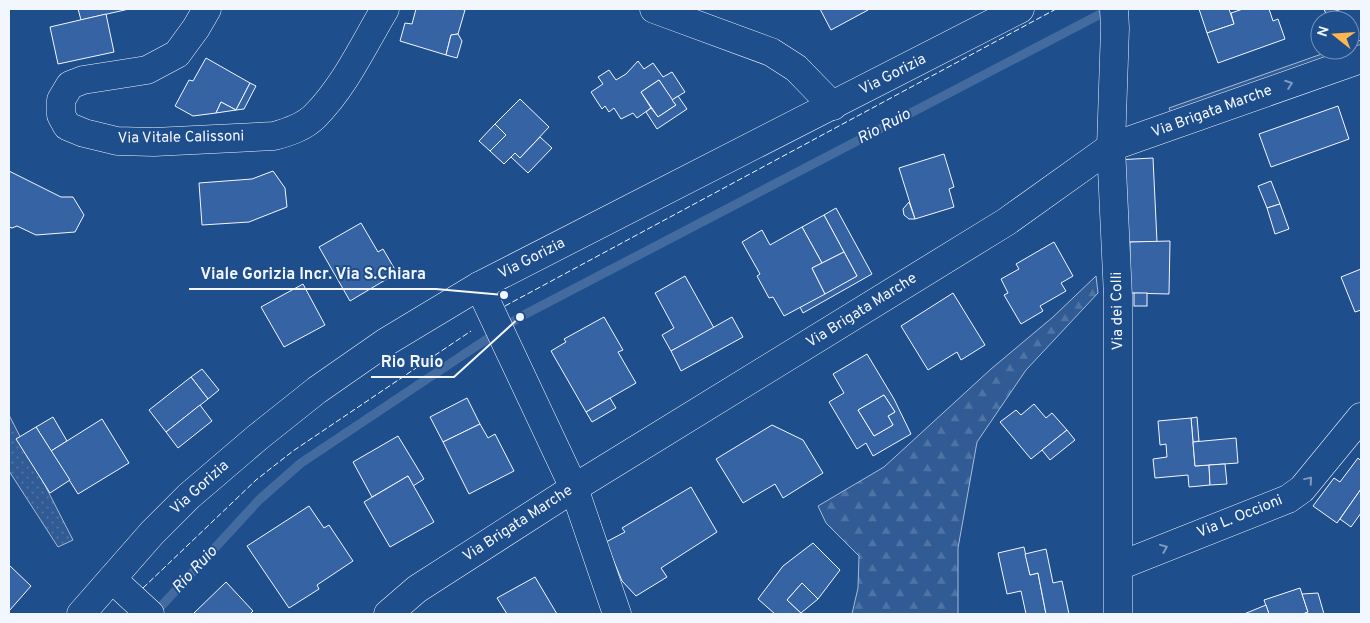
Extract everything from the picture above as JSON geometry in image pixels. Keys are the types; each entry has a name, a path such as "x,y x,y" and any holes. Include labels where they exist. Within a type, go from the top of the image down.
{"street":[{"name":"Via Vitale Calissoni","path":"207,9 196,28 176,54 148,70 83,80 70,85 61,100 61,115 67,126 84,134 117,141 154,142 274,136 291,132 314,117 338,88 386,9"},
{"path":"654,9 771,52 796,68 834,106"},
{"name":"Via Gorizia","path":"81,614 119,586 152,533 189,496 316,390 386,342 479,286 834,106 1020,9"},
{"name":"Via dei Colli","path":"1114,18 1111,147 1118,297 1118,614"},
{"name":"Via Brigata Marche","path":"388,614 417,589 574,488 1006,222 1111,147 1361,58"},
{"path":"479,286 574,488 616,614"},
{"name":"Via L. Occioni","path":"1119,566 1288,499 1302,489 1361,417"},
{"path":"119,586 150,614"}],"green space":[{"path":"1096,276 1098,293 1026,370 977,442 958,548 958,614 852,614 858,588 859,556 826,523 818,506 884,467 991,369 1053,317"},
{"path":"9,415 73,540 58,547 9,471"}],"shaded area":[{"path":"1310,58 1310,60 1330,60 1172,116 1169,108"}],"building":[{"path":"78,9 129,9 81,20"},
{"path":"416,9 465,10 458,34 451,35 446,55 400,41 405,23 412,24"},
{"path":"820,9 868,9 868,10 831,30"},
{"path":"1199,9 1229,9 1234,24 1207,33"},
{"path":"1243,9 1269,9 1273,21 1278,19 1285,39 1218,63 1207,33 1234,24 1231,13"},
{"path":"1324,9 1342,9 1339,10"},
{"path":"106,14 114,52 58,64 50,27"},
{"path":"458,34 462,41 457,58 446,55 451,35"},
{"path":"206,58 250,83 236,110 221,102 216,113 193,116 175,106 189,80 193,81"},
{"path":"638,61 644,69 653,63 663,77 672,72 685,92 672,100 659,80 641,92 651,108 637,118 633,113 621,119 614,108 609,112 605,106 602,109 591,92 603,84 598,77 609,70 616,80 626,74"},
{"path":"659,80 676,105 658,117 641,92"},
{"path":"250,83 256,86 244,109 236,110"},
{"path":"678,96 687,109 657,129 646,112 651,108 658,117 676,105 672,100"},
{"path":"520,99 549,127 520,158 515,153 504,164 490,151 506,135 495,124"},
{"path":"221,102 236,110 216,113"},
{"path":"1338,106 1349,139 1271,167 1259,134"},
{"path":"495,124 506,135 490,151 479,141"},
{"path":"540,137 552,148 528,173 511,157 515,153 520,158"},
{"path":"944,154 954,187 949,189 954,207 915,219 899,168"},
{"path":"1153,158 1157,242 1119,242 1115,160"},
{"path":"9,171 61,197 73,197 84,215 75,232 36,235 17,226 9,227"},
{"path":"273,171 285,188 287,207 249,222 202,225 199,183 252,179"},
{"path":"1271,181 1280,204 1267,208 1258,186"},
{"path":"909,202 915,219 909,219 904,215 903,209"},
{"path":"1280,204 1289,229 1275,234 1267,208"},
{"path":"836,208 872,274 803,313 800,307 857,276 824,215"},
{"path":"824,215 844,252 822,263 802,227"},
{"path":"361,223 378,252 383,249 397,273 350,301 319,247"},
{"path":"802,227 822,263 812,268 825,294 784,316 773,297 769,298 757,276 760,274 742,242 762,230 770,245"},
{"path":"1170,241 1169,294 1129,293 1130,242"},
{"path":"1054,242 1073,276 1061,283 1066,291 1040,306 1043,311 1021,324 1004,295 1008,293 1001,279 1019,269 1016,264"},
{"path":"844,252 857,276 825,294 812,268"},
{"path":"1361,269 1361,310 1355,312 1341,277"},
{"path":"685,276 714,328 671,351 662,335 674,328 655,293"},
{"path":"303,284 325,325 284,347 261,307"},
{"path":"953,293 985,345 961,360 957,352 928,370 901,326"},
{"path":"1134,293 1147,293 1147,306 1134,306"},
{"path":"604,317 623,350 618,352 636,383 586,412 551,351 566,342 564,339"},
{"path":"732,317 743,337 681,371 671,351"},
{"path":"867,354 894,399 911,434 873,456 866,443 857,449 829,402 844,393 833,374","holes":["884,395 895,412 888,416 893,425 874,436 858,410"]},
{"path":"202,369 219,390 208,399 191,377"},
{"path":"191,377 208,399 166,432 149,410"},
{"path":"884,395 895,412 888,416 893,425 874,436 858,410"},
{"path":"467,398 480,424 443,442 430,417"},
{"path":"610,398 616,408 592,422 586,412"},
{"path":"1034,404 1046,418 1052,413 1067,430 1031,459 1000,422 1016,410 1021,415"},
{"path":"200,405 212,421 178,448 166,432"},
{"path":"53,417 67,441 51,451 36,427"},
{"path":"1197,417 1199,441 1193,442 1191,418"},
{"path":"1191,418 1195,466 1209,465 1210,485 1189,487 1188,475 1155,478 1153,459 1167,457 1166,444 1160,445 1158,421"},
{"path":"102,419 129,463 78,494 51,451"},
{"path":"480,424 488,438 495,434 514,471 469,494 443,442"},
{"path":"772,425 803,440 823,473 783,498 775,484 743,503 716,459"},
{"path":"36,427 70,480 50,493 16,439"},
{"path":"1067,430 1075,440 1050,460 1042,450"},
{"path":"398,436 424,479 413,486 408,476 372,497 353,462"},
{"path":"1236,438 1238,463 1195,466 1193,442"},
{"path":"1358,458 1361,461 1361,489 1337,523 1313,506 1334,478 1340,482"},
{"path":"1225,464 1227,484 1210,485 1209,465"},
{"path":"408,476 434,522 390,547 364,502"},
{"path":"691,487 717,532 661,568 667,577 636,596 622,581 606,542 625,532 622,528"},
{"path":"1361,489 1361,513 1351,527 1340,519"},
{"path":"309,506 324,528 329,525 353,561 317,585 319,589 289,608 247,546"},
{"path":"813,543 840,570 818,599 802,583 787,600 801,613 775,614 758,599 783,566"},
{"path":"1024,547 1030,575 1038,573 1046,614 1026,614 1021,591 1007,594 998,553"},
{"path":"1046,549 1053,583 1062,581 1069,614 1046,614 1038,573 1030,575 1025,554"},
{"path":"9,565 31,586 9,611"},
{"path":"535,577 557,614 507,614 497,598"},
{"path":"226,582 253,611 250,614 193,614"},
{"path":"802,583 818,599 801,613 787,600"},
{"path":"1300,588 1308,612 1303,614 1269,614 1264,600"},
{"path":"1318,593 1324,614 1303,614 1308,612 1302,594"},
{"path":"1266,605 1269,614 1244,614"}],"waterway":[{"name":"Rio Ruio","path":"154,614 259,500 301,463 520,317 1110,9"}],"fence":[{"path":"505,306 1056,9"},
{"path":"143,588 256,480 293,451 471,331"}],"place":[{"name":"Viale Gorizia Incr. Via S.Chiara","path":"504,295"},
{"name":"Rio Ruio","path":"520,317"}]}
